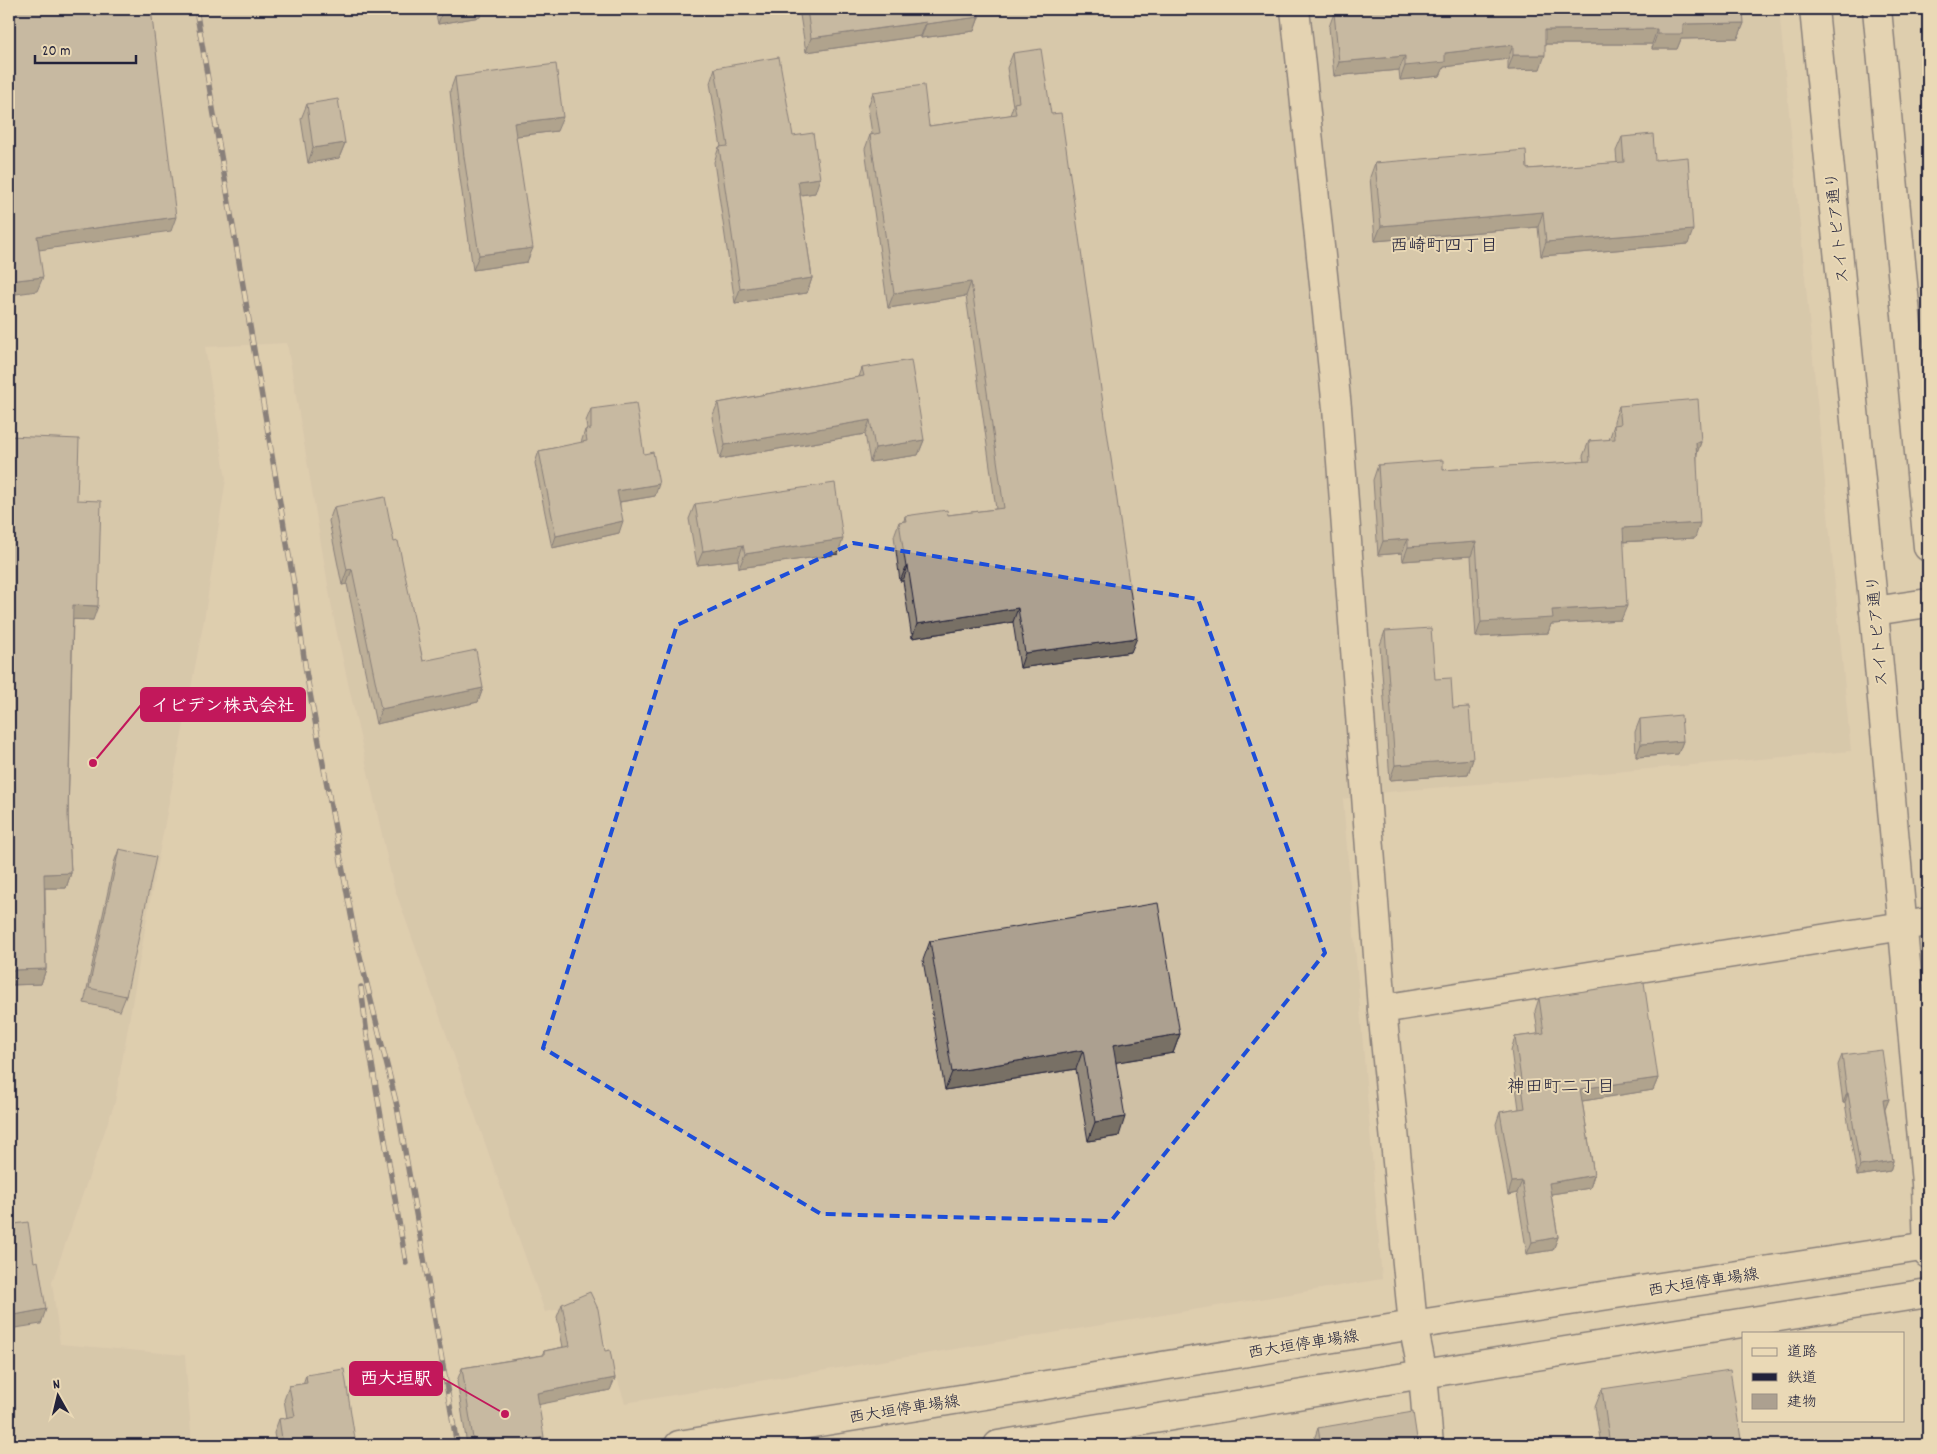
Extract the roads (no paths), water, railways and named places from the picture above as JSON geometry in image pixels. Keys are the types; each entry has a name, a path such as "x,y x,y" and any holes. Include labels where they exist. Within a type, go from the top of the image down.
{"street":[{"path":"1295,9 1337,408 1382,1008 1413,1325 1423,1374 1429,1445"},
{"name":"スイトピア通り","path":"1814,9 1874,611 1915,924 1928,1254"},
{"path":"1877,9 1928,547"},
{"path":"1874,611 1928,603"},
{"path":"1382,1008 1915,924"},
{"name":"西大垣停車場線","path":"679,1445 1413,1325 1928,1246"},
{"path":"998,1445 1423,1374 1928,1293"}],"railway":[{"path":"196,9 295,591 306,672 355,936 397,1106 457,1445"},
{"path":"361,987 367,1035 406,1263"}],"place":[{"name":"イビデン株式会社","path":"93,763"},
{"name":"西大垣駅","path":"505,1414"}],"district":[{"name":"西崎町四丁目","path":"1444,245"},
{"name":"神田町二丁目","path":"1561,1086"}]}
